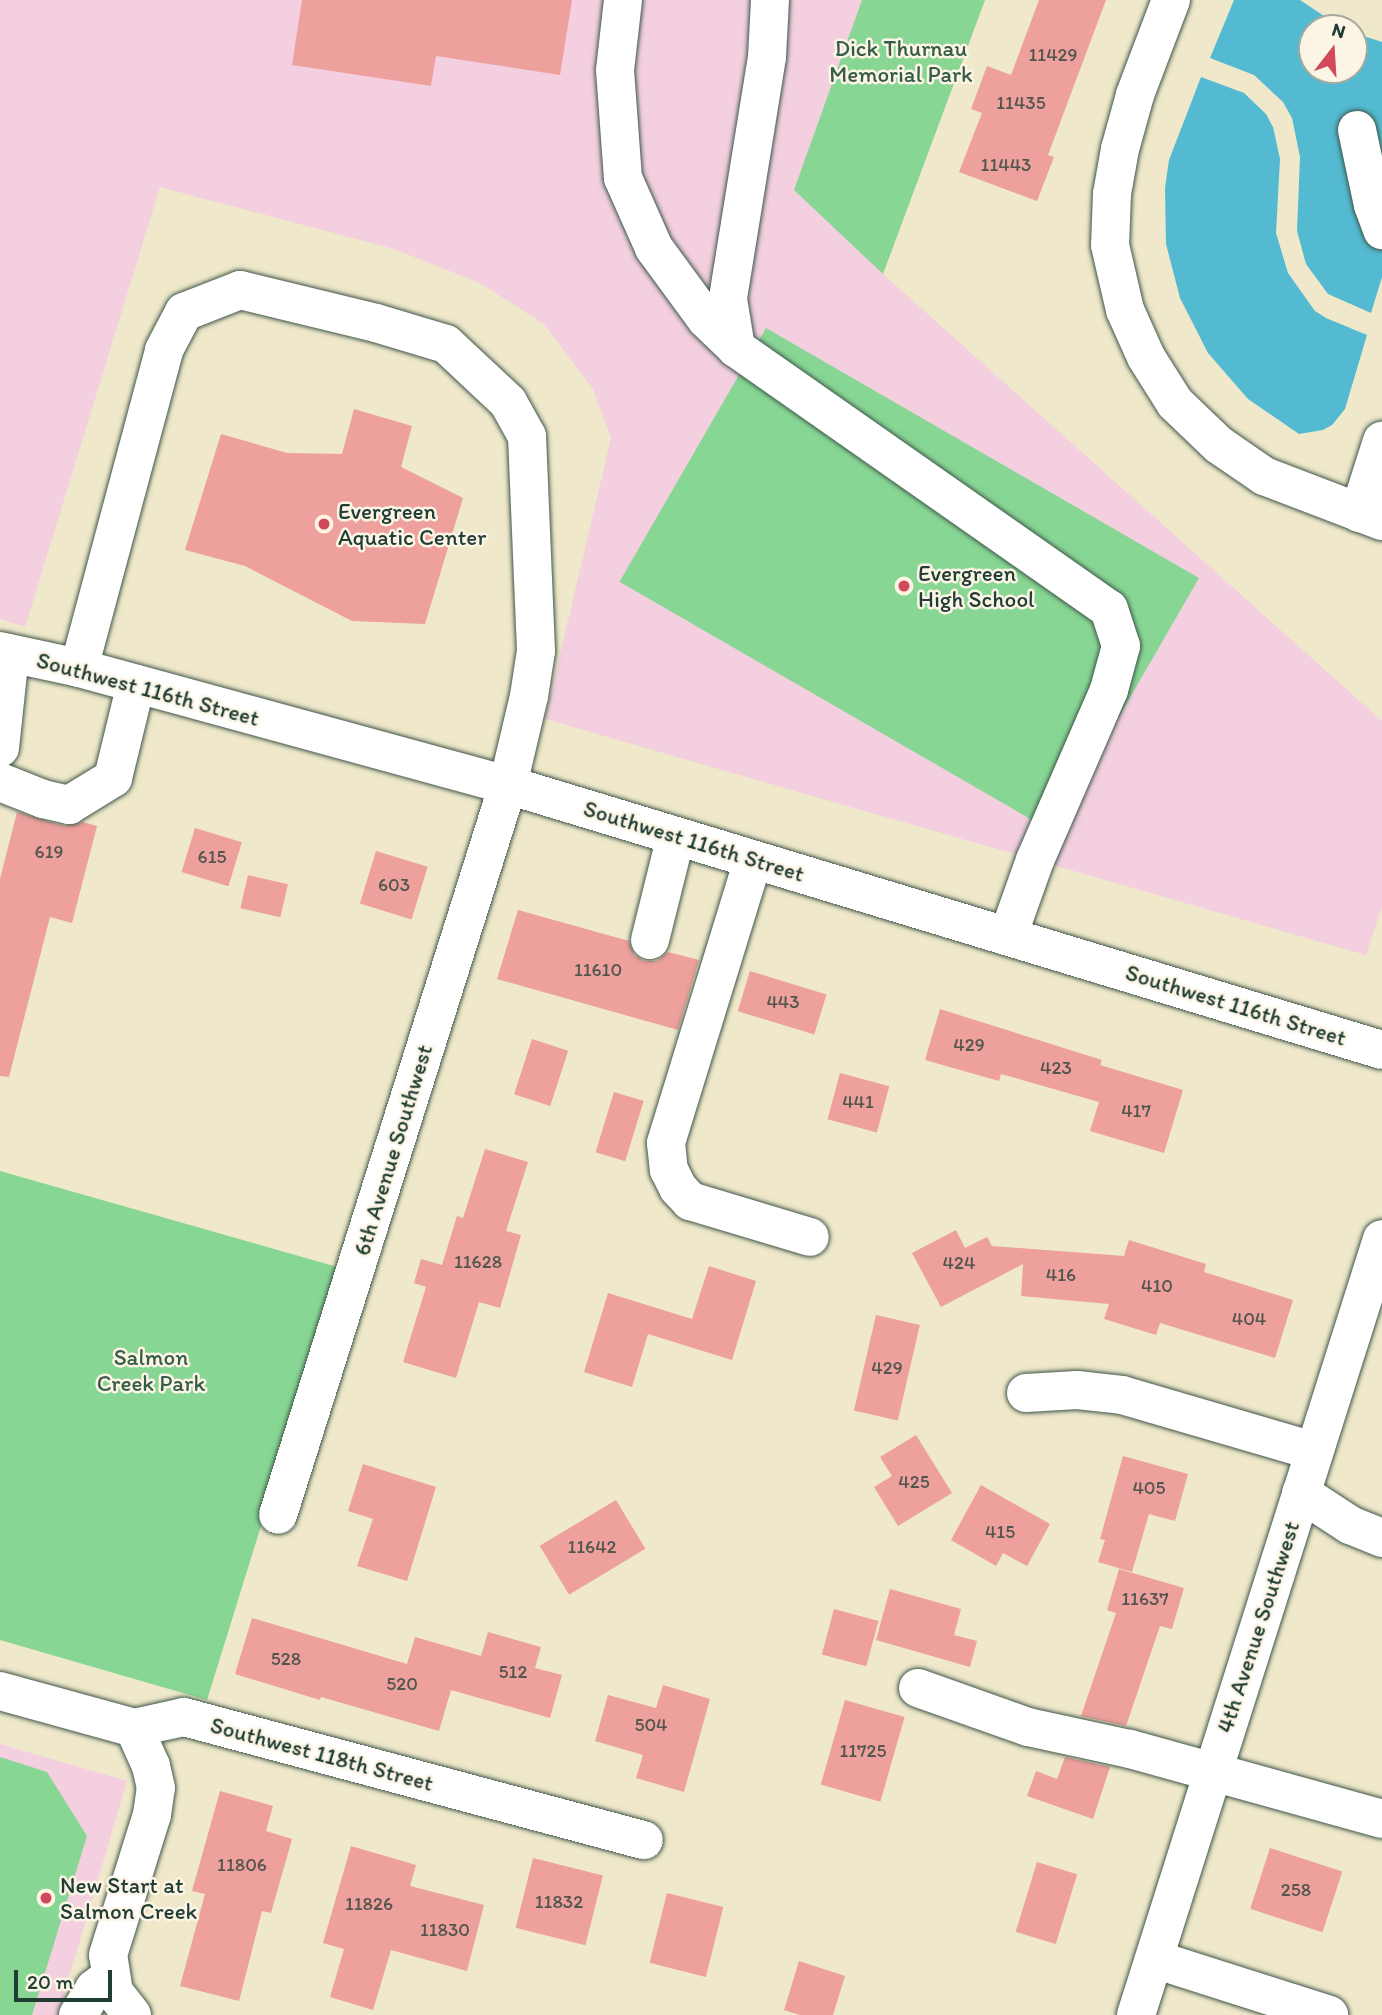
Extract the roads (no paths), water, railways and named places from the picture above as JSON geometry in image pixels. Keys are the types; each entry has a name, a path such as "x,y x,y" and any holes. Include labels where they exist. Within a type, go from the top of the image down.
{"street":[{"path":"623,0 615,70 624,178 654,248 706,319 736,348 1109,609 1121,646 1109,690 1035,860 1008,936"},
{"path":"736,348 728,299 767,57 771,0"},
{"path":"1171,0 1135,94 1120,149 1112,194 1110,245 1125,310 1146,357 1175,403 1219,445 1264,476 1371,517 1382,441"},
{"path":"1357,130 1373,205 1382,230"},
{"name":"6th Avenue Southwest","path":"79,668 164,350 184,312 240,290 376,323 446,344 508,402 527,436 536,651 529,696 508,785 278,1515"},
{"path":"0,748 5,653"},
{"name":"Southwest 116th Street","path":"5,653 79,668 508,785 1382,1049"},
{"path":"0,782 43,799 69,804 113,778 136,684"},
{"path":"650,940 676,836"},
{"path":"753,860 666,1143 669,1170 678,1188 690,1200 810,1237"},
{"name":"4th Avenue Southwest","path":"1136,2015 1382,1239"},
{"path":"1026,1393 1077,1390 1122,1395 1314,1451"},
{"path":"1301,1493 1350,1525 1382,1538"},
{"path":"918,1688 1028,1727 1212,1771 1382,1819"},
{"name":"Southwest 118th Street","path":"0,1692 135,1728 184,1717 644,1840"},
{"path":"132,2015 114,1992 108,1955 152,1815 156,1788 151,1766 135,1728"},
{"path":"1154,1959 1329,2015"},
{"path":"78,2015 94,1989 111,1976"}],"water":[{"path":"1234,0 1300,0 1321,14 1298,14 1298,84 1368,84 1368,38 1382,42 1382,277 1371,313 1328,294 1306,264 1297,231 1300,157 1292,118 1283,102 1254,75 1210,58"},
{"path":"1201,77 1244,93 1266,114 1273,127 1280,159 1276,233 1288,273 1315,311 1367,335 1345,409 1332,425 1323,430 1299,434 1248,399 1208,353 1180,298 1166,244 1165,188 1169,160"}],"place":[{"name":"Evergreen Aquatic Center","path":"324,524"},
{"name":"Evergreen High School","path":"904,586"},
{"name":"New Start at Salmon Creek","path":"46,1898"}],"park label":[{"name":"Dick Thurnau Memorial Park","path":"901,61"},
{"name":"Salmon Creek Park","path":"151,1370"}]}
